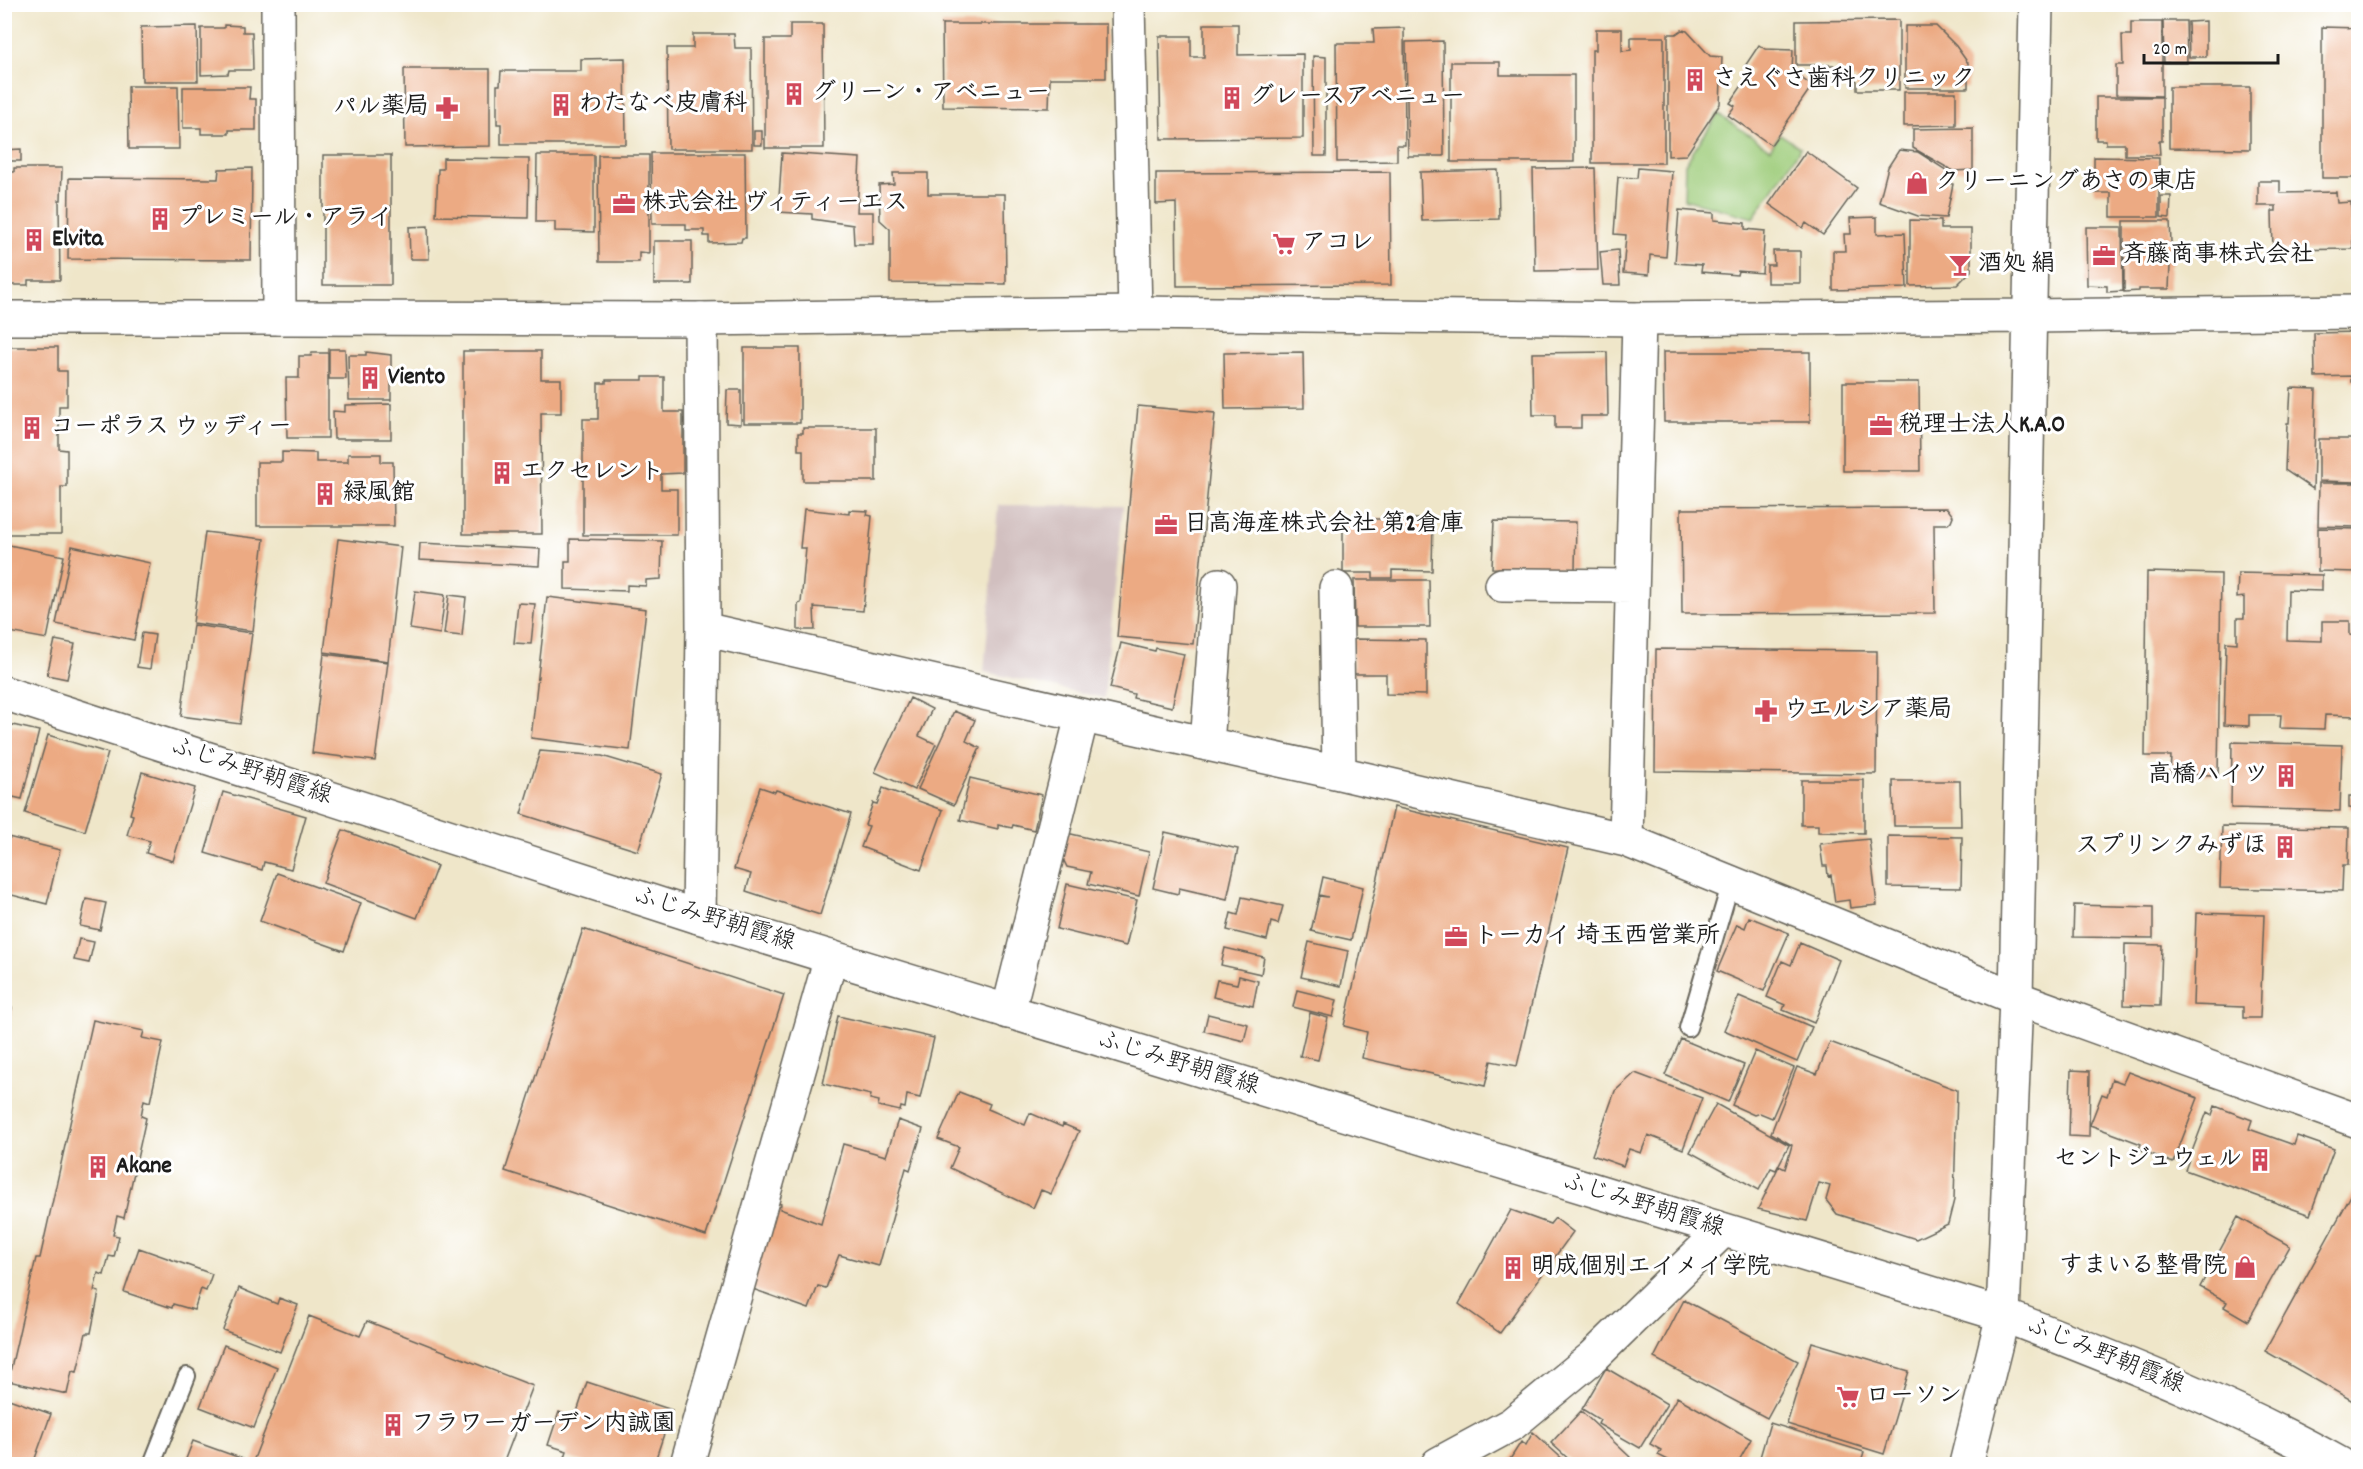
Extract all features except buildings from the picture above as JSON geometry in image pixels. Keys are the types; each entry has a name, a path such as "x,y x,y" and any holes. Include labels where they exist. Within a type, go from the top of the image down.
{"street":[{"path":"278,4 279,318"},
{"path":"1128,4 1135,313"},
{"path":"1966,1464 2003,1315 2016,998 2036,4"},
{"path":"4,318 701,319 1135,313 1639,319 2358,312"},
{"path":"699,917 703,629 701,319"},
{"path":"1626,840 1639,319"},
{"path":"1207,744 1219,585"},
{"path":"1502,585 1632,586"},
{"path":"1336,588 1340,773"},
{"path":"703,629 1626,840 2016,998 2358,1121"},
{"name":"ふじみ野朝霞線","path":"4,693 699,917 2003,1315 2159,1376 2295,1439 2340,1464"},
{"path":"1008,1012 1082,716"},
{"path":"687,1464 831,957"},
{"path":"1438,1464 1512,1424 1593,1358 1723,1230"}],"lane":[{"path":"1688,1028 1731,882"},
{"path":"152,1464 187,1376"}],"shaded area":[{"path":"998,505 1123,506 1104,698 984,672"}],"green space":[{"path":"1718,114 1770,149 1780,134 1801,148 1753,218 1684,199 1685,164"}],"place":[{"name":"さえぐさ歯科クリニック","path":"1695,80"},
{"name":"グリーン・アベニュー","path":"794,94"},
{"name":"グレースアベニュー","path":"1232,98"},
{"name":"わたなべ皮膚科","path":"561,105"},
{"name":"パル薬局","path":"447,108"},
{"name":"クリーニングあさの東店","path":"1917,183"},
{"name":"株式会社 ヴィティーエス","path":"624,204"},
{"name":"プレミール・アライ","path":"160,219"},
{"name":"Elvita","path":"34,240"},
{"name":"アコレ","path":"1284,244"},
{"name":"斉藤商事株式会社","path":"2104,256"},
{"name":"酒処 絹","path":"1960,265"},
{"name":"Viento","path":"370,378"},
{"name":"税理士法人K.A.O","path":"1881,426"},
{"name":"コーポラス ウッディー","path":"32,428"},
{"name":"エクセレント","path":"502,473"},
{"name":"緑風館","path":"325,494"},
{"name":"日高海産株式会社 第2倉庫","path":"1166,525"},
{"name":"ウエルシア薬局","path":"1766,711"},
{"name":"高橋ハイツ","path":"2286,776"},
{"name":"スプリンクみずほ","path":"2285,847"},
{"name":"トーカイ 埼玉西営業所","path":"1456,937"},
{"name":"セントジュウェル","path":"2260,1160"},
{"name":"Akane","path":"98,1167"},
{"name":"すまいる整骨院","path":"2245,1267"},
{"name":"明成個別エイメイ学院","path":"1513,1268"},
{"name":"ローソン","path":"1848,1397"},
{"name":"フラワーガーデン内誠園","path":"393,1425"}]}
